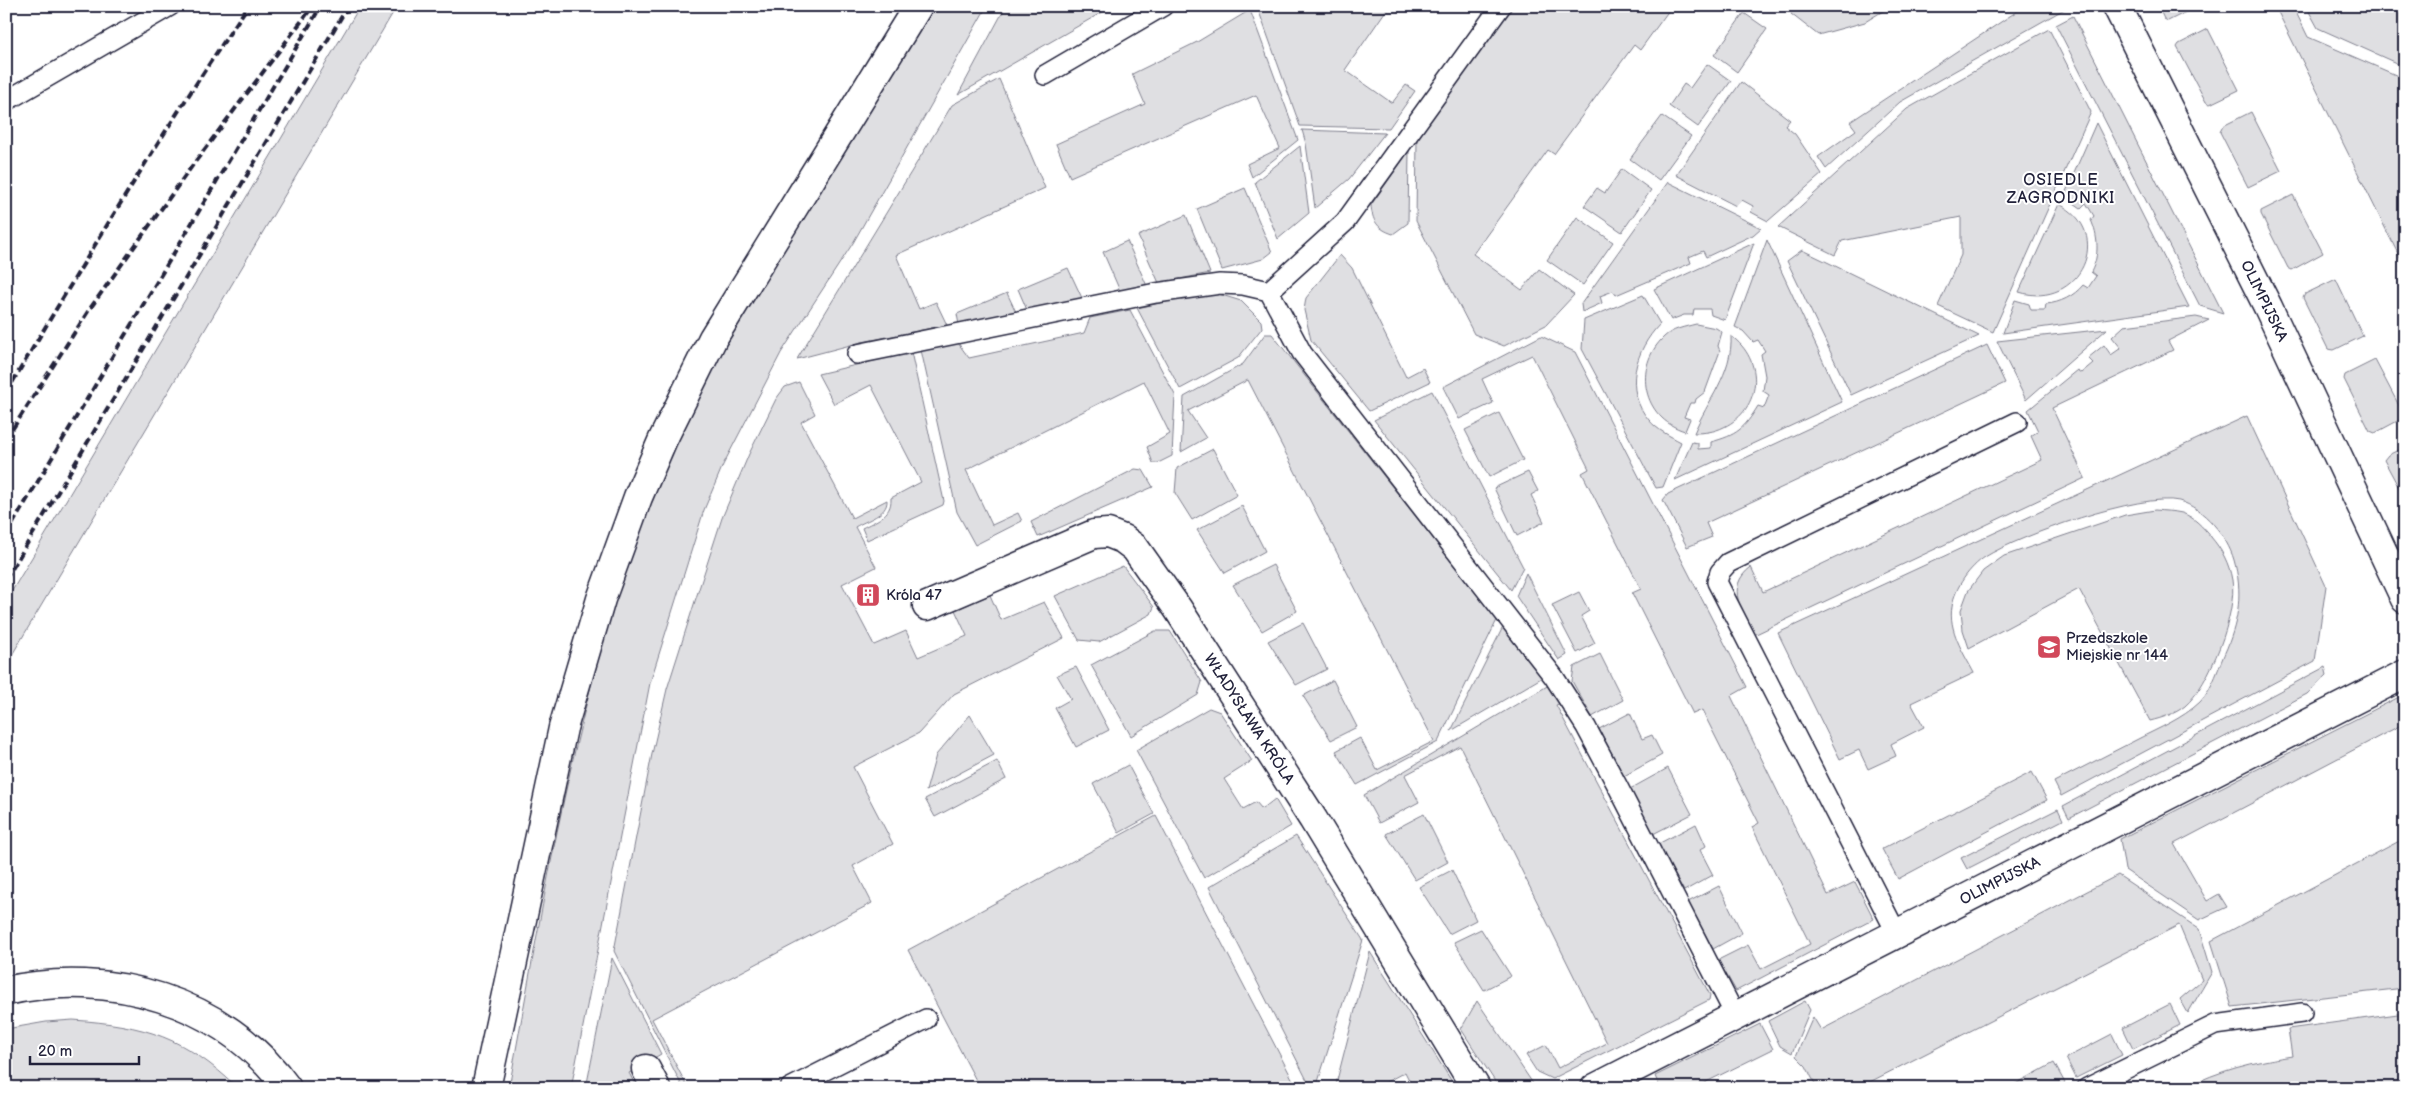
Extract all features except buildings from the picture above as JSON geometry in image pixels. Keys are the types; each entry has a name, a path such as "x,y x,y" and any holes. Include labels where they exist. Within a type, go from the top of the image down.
{"street":[{"path":"486,1088 563,728 601,599 638,497 663,439 713,338 918,6"},
{"name":"OLIMPIJSKA","path":"2117,6 2272,316 2405,599"},
{"name":"WŁADYSŁAWA KRÓLA","path":"927,606 1094,534 1108,533 1123,539 1135,548 1178,609 1313,819 1476,1088"},
{"name":"OLIMPIJSKA","path":"1595,1088 2405,674"},
{"path":"6,991 23,987 87,984 128,989 173,1001 198,1011 242,1040 262,1058 287,1088"}],"lane":[{"path":"6,101 170,6"},
{"path":"1045,75 1163,6"},
{"path":"1268,291 1345,222 1501,6"},
{"path":"858,354 1156,293 1220,284 1243,285 1268,291 1302,353 1554,677 1586,727 1736,1017"},
{"path":"1897,934 1717,582 1720,572 1728,563 2016,422"},
{"path":"2087,1088 2215,1025 2302,1013"},
{"path":"790,1088 926,1020"}],"shaded area":[{"path":"360,6 397,6 6,665 6,601"},
{"path":"932,6 987,6 853,243 781,353 723,465 704,510 650,683 571,1088 509,1088 550,868 582,723 622,579 647,509 680,432 718,357 782,248"},
{"path":"1006,6 1113,6 958,95"},
{"path":"1257,6 1389,6 1345,70 1392,103 1406,85 1415,91 1389,128 1300,126"},
{"path":"1511,6 1672,6 1640,50 1634,45 1554,154 1548,150 1473,254 1522,290 1539,269 1574,295 1546,325 1504,346 1474,334 1416,221 1417,138"},
{"path":"1797,6 1891,6 1865,22 1818,35 1791,14"},
{"path":"2025,6 2068,7 1900,102 1826,169 1818,157 1856,130 1850,122"},
{"path":"2158,6 2198,6 2168,21 2164,19"},
{"path":"2275,6 2293,6 2308,37 2405,79 2405,268"},
{"path":"2306,6 2405,6 2405,67 2318,28"},
{"path":"1250,10 1298,140 1252,177 1247,164 1280,148 1256,95 1070,177 1056,144 1145,104 1132,74 1197,42"},
{"path":"1744,13 1767,29 1737,72 1714,55"},
{"path":"2073,16 2223,313 2200,306 2056,25"},
{"path":"2049,29 2091,112 1993,332 1938,306 1961,255 1961,217 1842,241 1835,255 1778,227 1907,109"},
{"path":"2208,29 2239,90 2210,104 2206,102 2177,47 2179,44"},
{"path":"1707,64 1731,81 1698,127 1669,106 1684,84 1690,88"},
{"path":"999,79 1045,188 896,255 919,309 936,302 947,325 862,342 797,359 952,105"},
{"path":"1741,82 1790,120 1785,126 1795,134 1822,174 1768,221 1751,212 1753,206 1742,200 1736,206 1676,175"},
{"path":"2251,112 2281,171 2248,187 2220,132 2223,126"},
{"path":"1662,116 1691,136 1659,180 1630,159"},
{"path":"2096,123 2189,307 2003,333 2015,300 2029,304 2031,310 2045,310 2046,304 2066,298 2083,285 2088,288 2096,276 2091,272 2097,252 2095,232 2091,220 2094,216 2086,203 2081,208 2064,196"},
{"path":"1302,130 1385,133 1349,179 1315,208 1306,144"},
{"path":"1300,146 1309,213 1278,239 1255,182"},
{"path":"1409,151 1408,223 1393,234 1379,227 1374,219 1371,205"},
{"path":"1622,169 1651,190 1622,232 1584,206 1597,188 1605,193"},
{"path":"1668,182 1761,228 1753,235 1706,257 1703,251 1689,257 1691,263 1616,295 1613,291 1600,296 1602,303 1582,312 1581,304"},
{"path":"1245,188 1272,252 1263,259 1222,270 1197,209"},
{"path":"2293,195 2323,253 2292,270 2288,268 2261,211"},
{"path":"2059,204 2076,217 2085,232 2087,249 2083,266 2073,280 2059,290 2041,295 2019,292"},
{"path":"1186,215 1210,273 1159,283 1138,236"},
{"path":"1577,217 1613,242 1583,285 1547,260"},
{"path":"1767,240 1842,402 1675,480 1692,442 1698,443 1698,449 1711,448 1711,442 1734,434 1744,426 1758,406 1764,408 1769,395 1763,391 1765,376 1761,354 1765,351 1758,340 1753,342 1743,331 1735,327"},
{"path":"1127,241 1147,286 1120,291 1103,252"},
{"path":"1754,243 1725,320 1711,315 1710,309 1694,309 1693,315 1684,315 1671,320 1654,289"},
{"path":"1802,250 1979,336 1851,395 1787,261"},
{"path":"1340,255 1352,268 1406,377 1423,368 1430,382 1369,411 1311,340 1304,310 1306,298"},
{"path":"1068,268 1082,298 1027,310 1018,289"},
{"path":"2336,279 2363,336 2334,350 2328,349 2303,298 2305,294"},
{"path":"1212,292 1241,301 1261,321 1262,328 1238,358 1180,389 1137,308"},
{"path":"1007,293 1016,312 959,325 957,314"},
{"path":"1643,295 1660,324 1644,346 1635,370 1636,396 1641,408 1652,424 1681,442 1663,487 1656,488 1582,349 1584,320"},
{"path":"1130,310 1175,395 1172,456 1158,463 1153,463 1147,447 1170,434 1144,381 966,470 992,525 1018,513 1022,521 975,545 957,512 921,350 958,343 969,358 1084,333 1090,318"},
{"path":"2196,317 2209,320 2168,341 2173,350 2052,408 2085,478 1754,635 1741,608 1737,591 1743,575 1751,567 1763,592 2042,460 2031,436 2038,431 2028,410 2077,370 2081,373 2093,363 2088,358 2104,345 2111,355 2121,348 2112,337 2124,326"},
{"path":"1696,324 1716,328 1722,332 1718,346 1720,351 1705,392 1696,399 1695,403 1690,403 1684,417 1690,419 1685,431 1671,425 1651,404 1647,391 1646,377 1648,363 1654,349 1664,337 1675,330"},
{"path":"2107,329 2026,400 1997,341"},
{"path":"1265,334 1272,334 1497,620 1438,742 1357,785 1336,751 1360,738 1377,770 1434,741 1248,380 1188,411 1206,438 1181,452 1184,397 1243,364"},
{"path":"1541,336 1575,352 1747,687 1731,696 1828,895 1855,882 1874,919 1736,991 1718,960 1748,945 1761,969 1810,944 1752,827 1759,823 1702,710 1693,714 1632,593 1641,589 1582,473 1589,469 1532,355 1482,379 1493,403 1459,419 1443,387"},
{"path":"1731,336 1742,346 1750,358 1754,371 1752,397 1746,409 1737,419 1716,430 1694,433 1724,375 1731,349"},
{"path":"1987,345 2005,383 1706,523 1712,537 1687,547 1663,500 1668,494"},
{"path":"911,352 944,501 943,505 867,540 862,528 886,514 891,504 891,498 921,482 871,385 834,404 818,374"},
{"path":"2375,360 2405,417 2375,433 2370,431 2344,379 2345,375"},
{"path":"799,382 815,414 801,422 852,518 887,500 884,510 855,527 876,567 842,584 874,645 906,631 918,657 967,636 955,610 990,595 1001,620 1044,602 1064,638 954,694 919,733 853,767 893,844 853,866 872,903 652,1019 688,1088 683,1088 614,951 652,754 667,689 722,518 749,454 776,399 785,387"},
{"path":"1432,391 1523,567 1511,590 1374,420"},
{"path":"1499,413 1523,460 1489,477 1465,430"},
{"path":"2247,416 2326,586 2315,661 2061,796 2054,782 2170,723 2186,713 2205,697 2227,648 2237,615 2239,594 2234,560 2226,542 2206,516 2179,501 2161,500 2138,503 2110,509 2051,528 2001,548 1979,561 1956,592 1951,615 1957,641 1974,673 1911,703 1924,727 1891,744 1896,756 1868,769 1859,750 1840,759 1778,633"},
{"path":"2405,447 2405,499 2384,460 2388,455"},
{"path":"1213,449 1237,495 1192,520 1175,493 1177,468"},
{"path":"1135,469 1143,470 1153,487 1038,537 1031,522"},
{"path":"1528,472 1538,491 1531,495 1544,522 1517,536 1494,488"},
{"path":"1242,506 1265,551 1225,573 1197,530"},
{"path":"2155,510 2182,513 2198,523 2222,552 2232,580 2231,610 2220,647 2203,682 2194,696 2181,709 2150,721 2079,589 1969,648 1963,630 1961,610 1968,591 1983,571 2004,556 2125,515"},
{"path":"1273,565 1297,611 1262,631 1233,585"},
{"path":"1123,566 1154,607 1151,614 1099,642 1079,640 1055,596"},
{"path":"1526,573 1567,655 1559,660 1516,596"},
{"path":"1579,592 1589,611 1581,616 1595,643 1577,653 1552,605"},
{"path":"1303,623 1327,669 1296,685 1268,641"},
{"path":"1503,627 1543,677 1451,731"},
{"path":"1155,631 1170,631 1202,682 1198,695 1131,736 1091,665"},
{"path":"1600,654 1623,700 1592,717 1572,681 1574,667"},
{"path":"1076,667 1109,730 1076,747 1055,708 1071,699 1057,675"},
{"path":"2325,667 2327,675 2307,694 2069,818 2063,806"},
{"path":"1333,680 1357,727 1331,740 1303,696"},
{"path":"1549,685 1561,703 1556,705 1710,995 1709,1000 1552,1079 1537,1072 1526,1055 1546,1045 1558,1068 1607,1043 1460,746 1405,775 1419,802 1379,823 1364,795"},
{"path":"2405,694 2405,723 2174,844 2207,901 2219,894 2227,907 2199,920 2125,870 2120,839"},
{"path":"1209,708 1220,712 1252,761 1224,779 1243,809 1256,802 1262,809 1275,799 1291,826 1204,878 1136,750"},
{"path":"1630,713 1642,739 1652,735 1662,755 1624,776 1599,729"},
{"path":"970,715 994,755 926,791 936,755"},
{"path":"997,761 1006,779 935,817 925,799"},
{"path":"1128,765 1154,814 1119,833 1093,784"},
{"path":"1668,768 1692,814 1653,834 1630,789"},
{"path":"2032,772 2047,800 1898,879 1882,849"},
{"path":"2058,809 2063,820 1967,869 1961,858"},
{"path":"1424,814 1448,862 1415,880 1386,834"},
{"path":"1156,816 1297,1088 980,1088 908,950"},
{"path":"1696,824 1706,846 1700,850 1713,875 1684,891 1658,844"},
{"path":"1296,836 1363,940 1316,1088 1311,1088 1209,887"},
{"path":"2405,838 2405,988 2232,1007 2211,941"},
{"path":"1452,870 1476,920 1449,934 1419,887"},
{"path":"2118,875 2199,929 2212,972 2188,1013 2180,999 2202,980 2179,925 1858,1088 1817,1088 1806,1066 1796,1056 1813,1017 1821,1030"},
{"path":"1719,886 1742,933 1713,949 1688,902"},
{"path":"1481,929 1511,976 1484,990 1454,942"},
{"path":"1370,952 1456,1088 1413,1088 1405,1072 1375,1088 1335,1088"},
{"path":"612,958 661,1054 629,1073 637,1088 586,1088"},
{"path":"1477,1001 1536,1088 1501,1088 1496,1083 1461,1029"},
{"path":"1805,1001 1810,1010 1792,1053 1780,1046 1768,1021"},
{"path":"2170,1004 2180,1025 2133,1049 2123,1028"},
{"path":"2405,1013 2405,1088 2185,1088 2211,1076 2237,1068 2292,1056 2288,1029"},
{"path":"73,1020 122,1026 143,1030 163,1037 181,1045 200,1057 238,1088 6,1088 6,1029 46,1022"},
{"path":"1760,1024 1773,1049 1694,1088 1660,1088 1655,1076"},
{"path":"2112,1034 2122,1055 2076,1078 2066,1058"},
{"path":"2054,1063 2065,1083 2056,1088 2008,1088"}],"railway":[{"path":"6,393 154,149 248,6"},
{"path":"6,439 89,310 192,166 313,6"},
{"path":"6,535 321,6"},
{"path":"6,579 348,6"}],"place":[{"name":"Króla 47","path":"868,595"},
{"name":"Przedszkole Miejskie nr 144","path":"2049,647"}],"district":[{"name":"OSIEDLE ZAGRODNIKI","path":"2061,189"}]}
